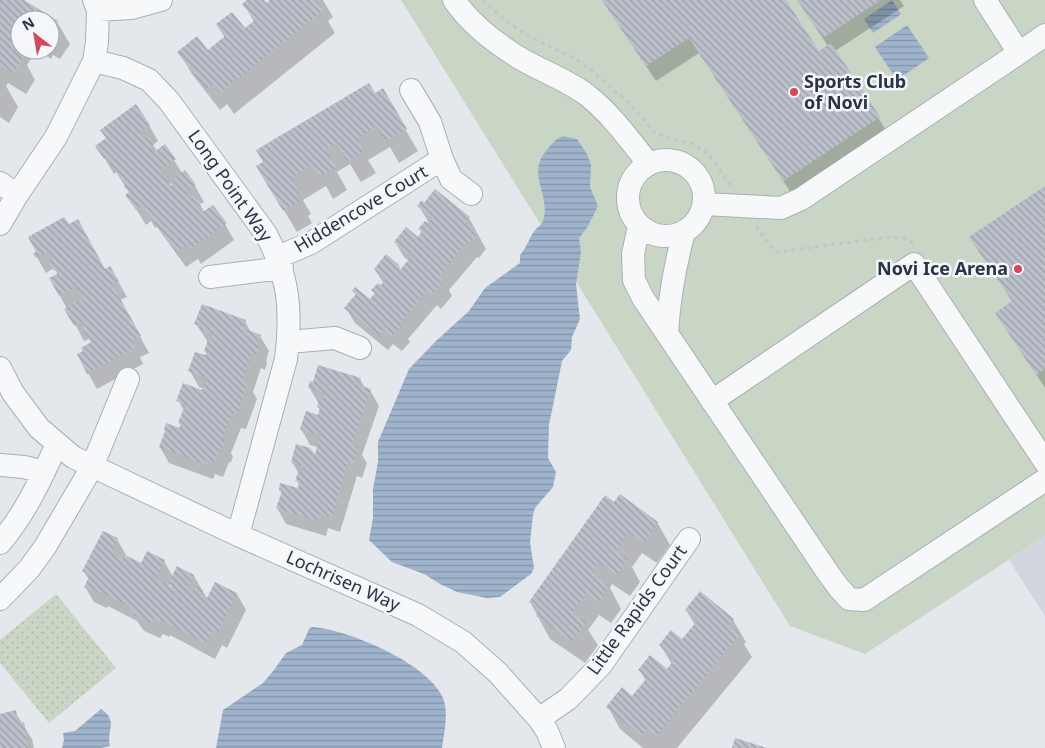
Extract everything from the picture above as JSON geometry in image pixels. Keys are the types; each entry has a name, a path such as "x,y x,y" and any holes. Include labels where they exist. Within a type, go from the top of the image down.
{"street":[{"path":"0,224 8,189 56,137 94,61 97,42 96,5 132,8 161,0"},
{"path":"454,0 490,38 524,60 558,77 587,95 613,119 648,163"},
{"path":"984,0 1020,52"},
{"path":"704,204 781,208 801,199 1045,36"},
{"name":"Long Point Way","path":"94,61 124,68 150,80 169,101 266,234 280,263 285,280 288,304 286,359 238,535"},
{"path":"410,90 430,122 442,159 451,178 471,194"},
{"name":"Hiddencove Court","path":"210,277 280,263 442,159"},
{"path":"669,159 688,166 702,183 704,204 698,220 684,232 669,237 653,235 639,226 630,214 627,200 629,185 636,173 648,163 669,159"},
{"path":"639,226 633,254 634,280 643,298 834,580 850,598 864,600 1045,480"},
{"path":"667,334 668,314 679,248 684,232"},
{"path":"712,401 914,264 1045,462"},
{"path":"288,342 335,338 360,348"},
{"path":"0,599 29,569 45,547 92,467 128,379"},
{"name":"Lochrisen Way","path":"3,382 39,428 73,457 238,535 418,614 463,642 498,673 539,719 548,731 554,748"},
{"path":"0,543 10,532 22,513 57,444"},
{"path":"0,465 24,467 44,472"},
{"path":"22,513 55,530"},
{"name":"Little Rapids Court","path":"539,719 568,699 601,664 689,539"}],"shaded area":[{"path":"1045,536 1045,616 1009,560"}],"green space":[{"path":"401,0 1045,0 1045,536 865,654 790,626"},
{"path":"56,594 116,668 49,723 0,663 0,640"}],"water":[{"path":"892,0 901,14 873,33 864,19"},
{"path":"907,25 929,58 897,80 875,47"},
{"path":"563,136 577,139 587,154 591,165 590,187 598,206 587,228 579,238 581,252 576,284 580,319 572,337 571,350 562,361 549,425 548,458 556,472 553,487 535,508 533,515 530,542 534,568 531,574 500,597 487,598 457,592 424,574 392,562 369,540 373,518 373,489 378,462 378,442 409,369 469,311 485,288 520,263 520,255 544,219 544,199 538,175 541,159 553,142"},
{"path":"312,627 346,634 386,650 422,673 435,685 443,698 446,710 442,748 216,748 223,710 263,683 286,653 302,645 309,629"},
{"path":"101,709 106,713 111,722 110,746 101,748 62,748 63,733 75,731"}],"building":[{"path":"0,0 24,0 40,10 10,10 10,60 21,60 13,73 0,65"},
{"path":"247,0 264,0 266,3 270,0 315,0 324,10 221,92 213,83 206,89 177,52 197,36 208,50 225,36 216,24 232,12 245,28 255,20 242,4"},
{"name":"Sports Club of Novi","path":"602,0 786,0 819,51 831,43 880,117 783,181 689,38 646,66"},
{"name":"Sports Club of Novi","path":"797,0 881,0 823,38"},
{"path":"369,83 375,93 383,88 407,129 385,141 376,126 357,138 364,151 347,161 336,143 325,149 336,167 319,177 312,165 291,177 299,192 296,194 300,201 283,211 256,166 263,162 256,150"},
{"path":"136,104 150,125 140,132 144,139 148,136 154,144 150,147 154,152 165,144 176,159 163,168 158,168 171,186 173,179 185,170 196,185 186,192 190,198 195,195 201,203 196,206 201,213 213,205 227,223 191,249 188,244 176,252 147,212 145,213 141,206 136,210 125,195 129,192 125,185 106,157 104,159 95,146 106,138 100,130"},
{"name":"Novi Ice Arena","path":"1045,186 1045,369 1036,375 995,313 1012,301 969,237"},
{"path":"435,189 470,217 465,223 477,233 469,243 467,242 439,276 444,279 432,294 427,290 400,323 402,325 392,336 384,329 379,336 344,308 356,294 352,291 355,287 370,299 375,293 371,290 378,283 381,285 386,279 374,269 386,254 399,265 400,270 414,253 408,254 394,242 406,227 418,237 422,231 418,229 425,221 428,223 432,218 417,206 422,200 424,203"},
{"path":"64,217 69,224 78,219 105,269 110,266 119,281 112,284 141,336 132,341 135,347 87,374 77,354 83,351 81,348 93,341 90,337 88,339 82,328 85,326 82,322 74,326 64,309 78,301 84,301 75,284 72,289 59,296 49,278 59,273 56,269 54,271 48,261 52,259 48,251 36,258 33,254 36,252 28,237"},
{"path":"202,304 246,320 243,328 261,335 256,355 252,353 242,380 248,383 237,414 232,413 222,439 225,440 214,462 206,459 204,464 159,447 166,423 179,428 181,424 178,423 183,410 185,411 188,405 176,401 183,383 202,390 207,378 188,371 195,352 206,355 207,352 204,351 208,340 211,341 214,334 199,329 200,326 194,324"},
{"path":"318,365 361,378 358,385 371,389 352,444 358,446 353,463 348,461 332,517 320,513 317,521 276,508 282,491 279,490 280,483 298,488 299,482 295,481 298,472 302,473 304,467 291,462 296,444 310,448 315,454 321,432 314,434 300,429 306,411 318,415 320,408 317,407 320,398 323,399 325,393 308,388 310,381 313,382"},
{"path":"620,494 658,522 644,542 629,532 616,550 628,559 617,575 599,563 592,573 609,586 598,602 586,593 572,613 586,622 572,642 536,616 540,610 529,602 605,495 614,502"},
{"path":"103,531 118,538 111,553 123,559 125,555 141,563 147,551 165,560 157,577 151,577 172,587 169,582 177,566 194,575 187,589 193,592 196,586 203,590 201,594 207,598 215,582 237,593 218,633 213,630 206,644 161,620 160,622 154,619 151,623 134,615 135,612 129,609 130,607 99,591 98,593 84,587 90,575 82,571"},
{"path":"700,591 734,619 729,625 740,634 656,736 647,729 641,736 606,707 622,687 632,696 647,678 638,670 650,655 667,669 675,658 659,645 671,630 682,639 698,620 685,610"},
{"path":"16,710 18,723 24,722 29,748 0,748 0,714"},
{"path":"735,738 767,748 732,748"}],"place":[{"name":"Sports Club of Novi","path":"794,92"},
{"name":"Novi Ice Arena","path":"1018,269"}]}
